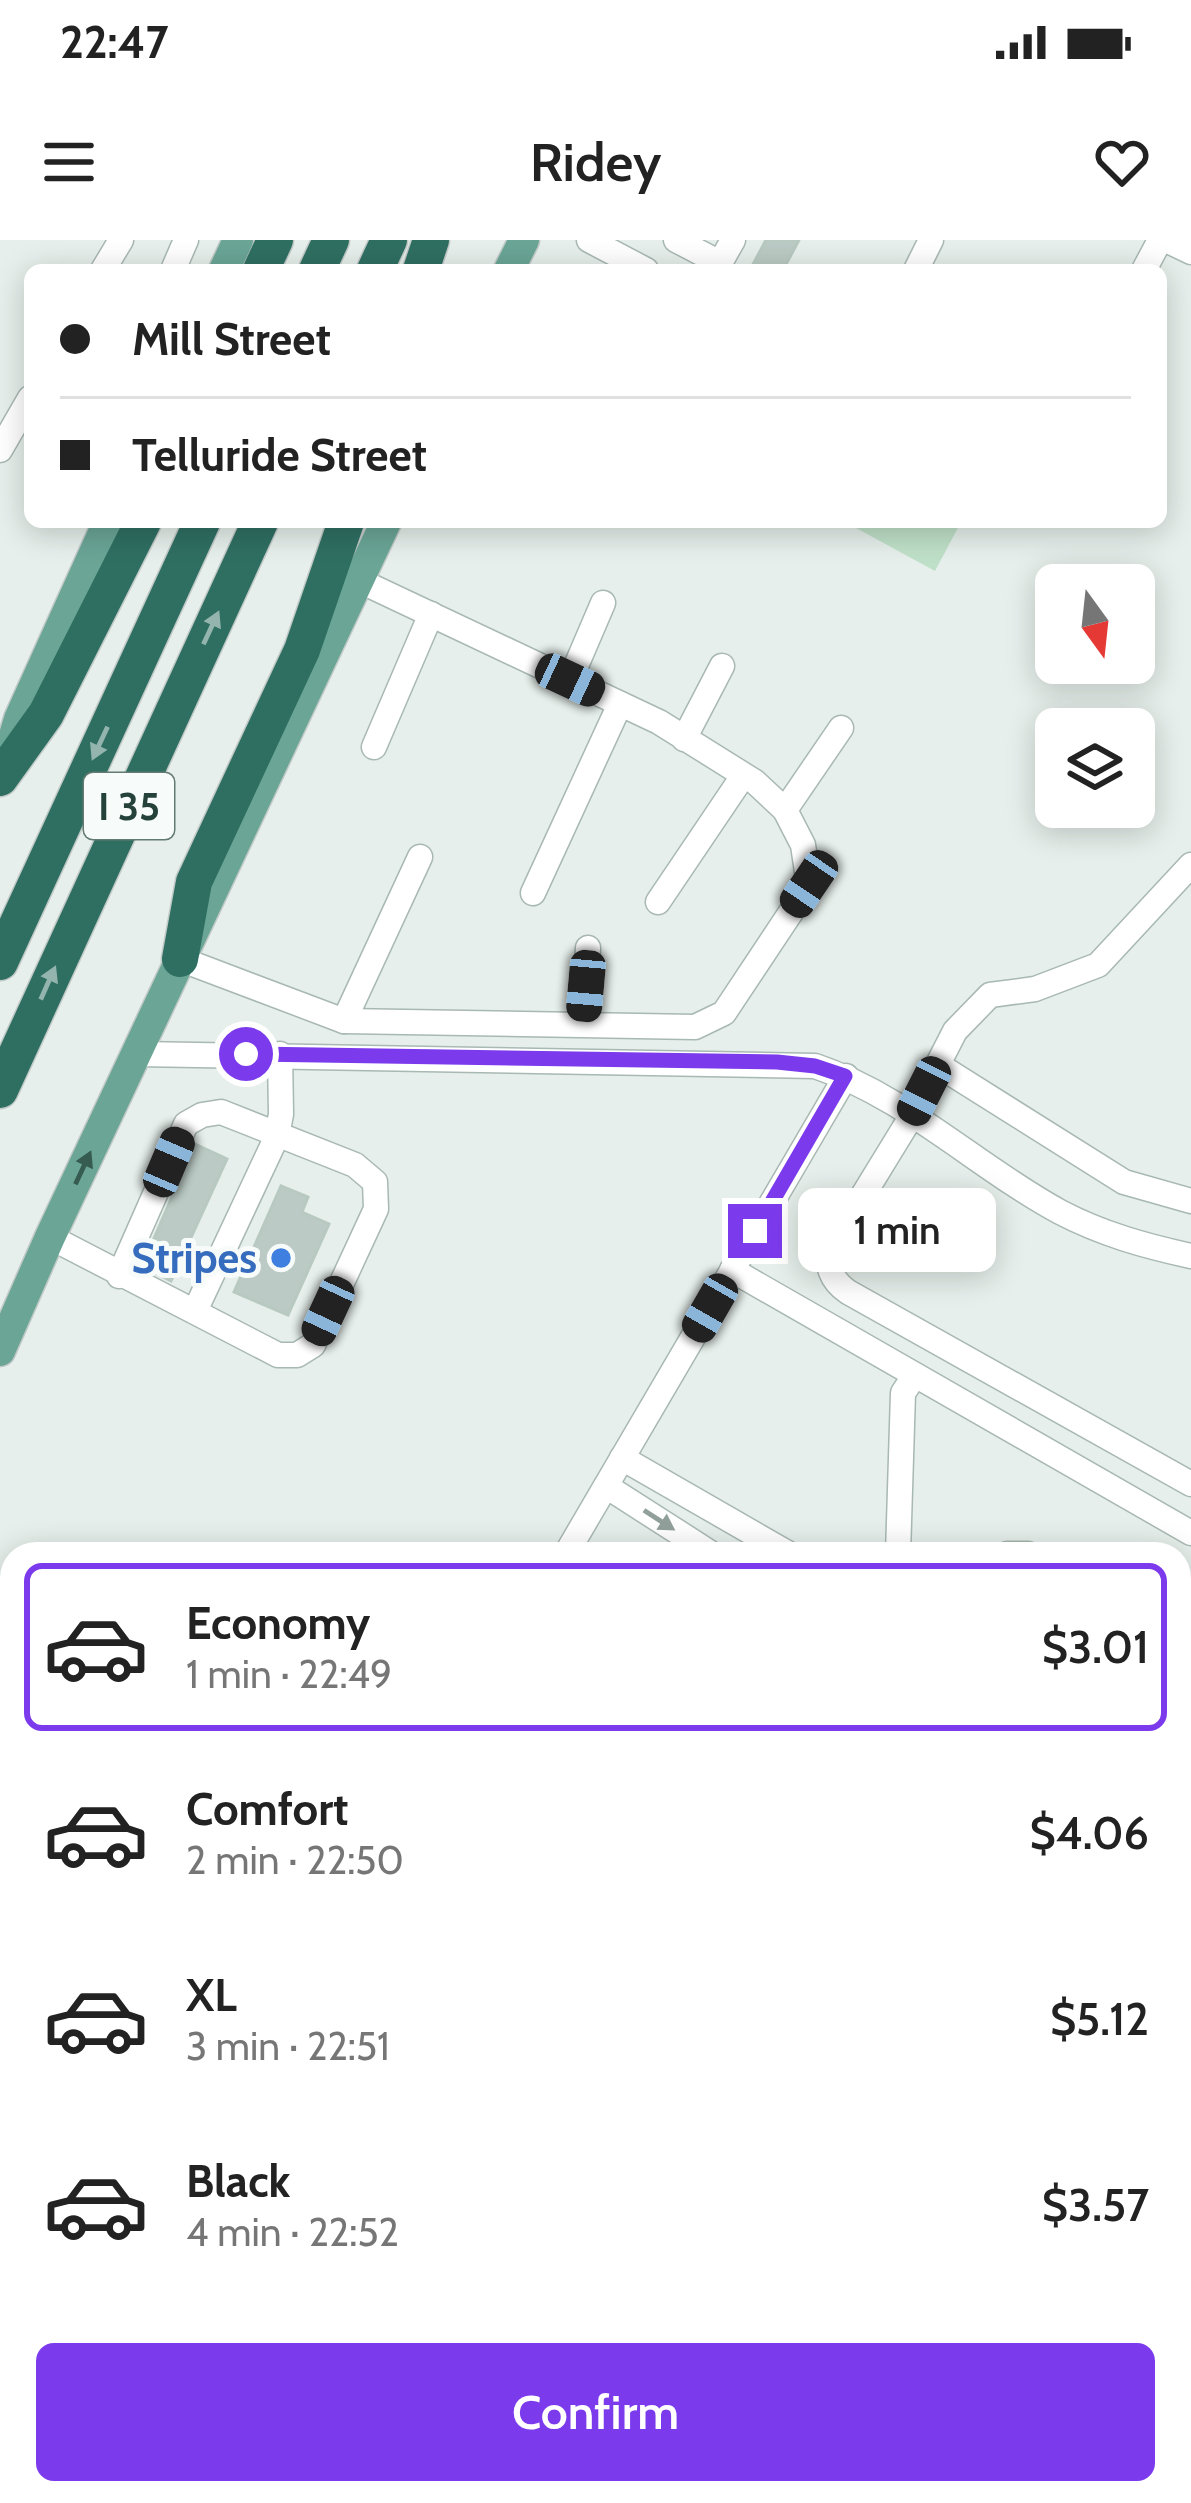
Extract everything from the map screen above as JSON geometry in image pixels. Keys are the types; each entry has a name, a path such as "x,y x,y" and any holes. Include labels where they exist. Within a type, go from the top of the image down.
{"highway":[{"path":"0,779 46,714 140,528"},
{"name":"I 35","path":"0,962 199,528"},
{"name":"I 35","path":"0,1090 257,528"},
{"path":"180,959 194,882 302,650 344,528"}],"main road":[{"path":"0,779 19,718 105,528"},
{"path":"0,1351 383,528"}],"street":[{"path":"589,240 635,264"},
{"path":"676,240 720,263 733,240"},
{"path":"1163,240 1191,253"},
{"path":"0,450 24,408"},
{"path":"180,959 344,1021 695,1027 724,1013 809,884 803,845 785,810 742,776 620,704 358,580"},
{"path":"570,680 603,603"},
{"path":"374,746 431,614"},
{"path":"684,739 722,666"},
{"path":"533,893 620,704"},
{"path":"785,810 841,728"},
{"path":"658,902 742,776"},
{"path":"344,1021 420,857"},
{"path":"1191,865 1098,965 1035,989 990,994 955,1031 911,1117 832,1246 828,1264 839,1286 1191,1484"},
{"path":"583,1024 588,948"},
{"path":"137,1054 815,1066 845,1076 1060,1211 1126,1241 1191,1256"},
{"path":"194,1311 277,1136 280,1054"},
{"path":"938,1065 1124,1182 1191,1201"},
{"path":"573,1542 845,1076"},
{"path":"50,1237 119,1276 278,1355 297,1354 313,1345 376,1209 375,1182 355,1165 221,1112 202,1114 186,1124 119,1276"},
{"path":"732,1270 1191,1532"},
{"path":"898,1542 903,1394 915,1375"},
{"path":"622,1458 768,1542"},
{"path":"606,1486 693,1542"},
{"path":"706,1542 714,1512"}],"green space":[{"path":"856,528 958,528 935,571"}],"building":[{"path":"766,240 799,240 786,264 753,264"},
{"path":"195,1144 227,1159 171,1281 142,1266"},
{"name":"Stripes","path":"281,1186 308,1197 302,1212 329,1224 288,1315 234,1292"}],"place":[{"name":"Stripes","path":"281,1258"}],"route":[{"path":"246,1054 777,1062 815,1066 845,1076 755,1231"}]}
